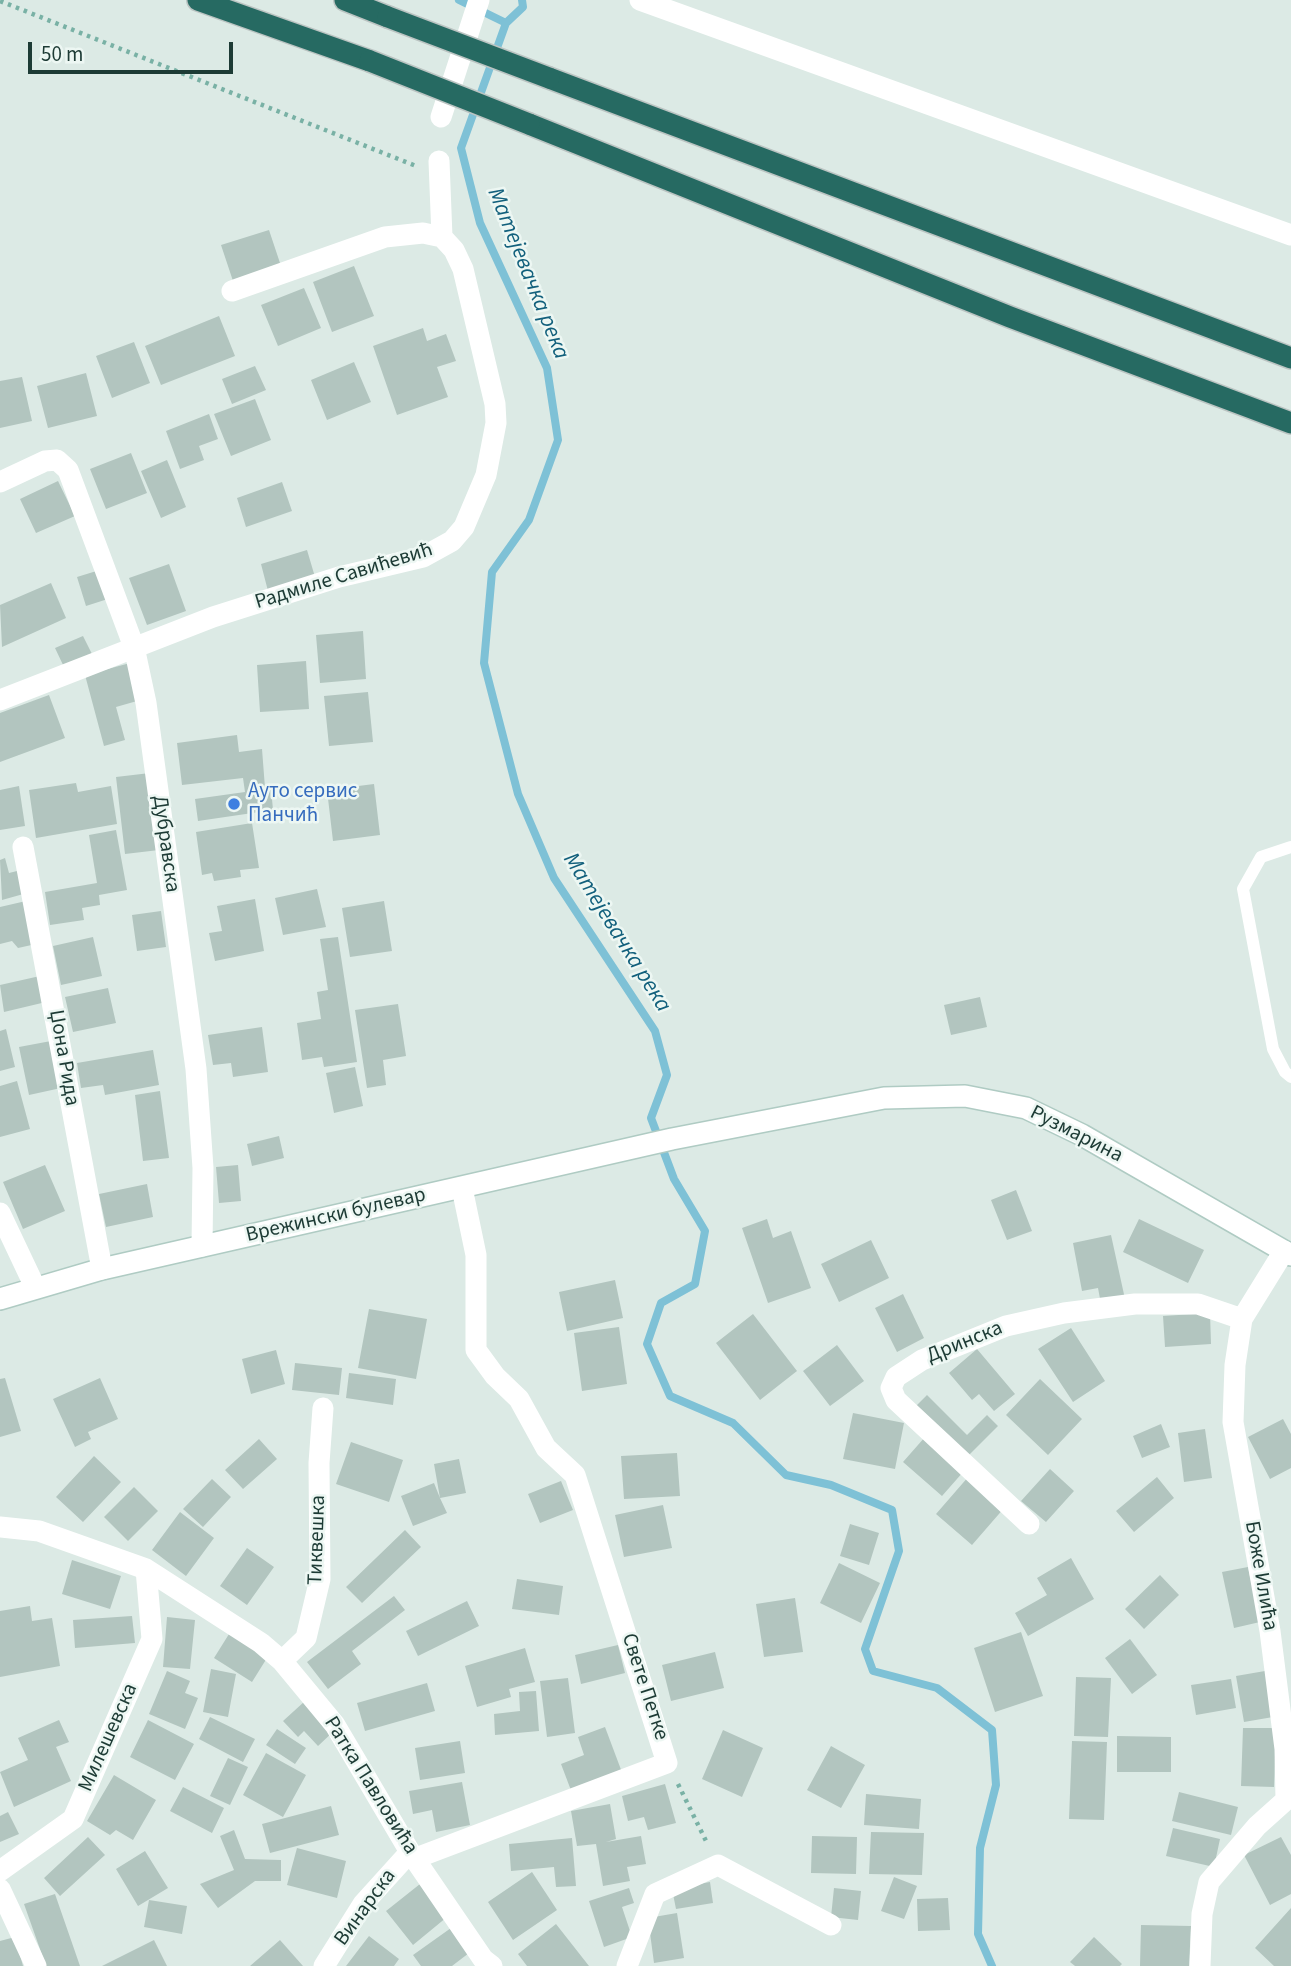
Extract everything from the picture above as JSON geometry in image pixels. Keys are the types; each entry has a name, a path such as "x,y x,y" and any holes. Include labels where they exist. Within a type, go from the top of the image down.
{"highway":[{"path":"198,0 370,61 972,302 1291,423"},
{"path":"345,0 1291,358"}],"street":[{"path":"640,0 1291,235"},
{"path":"441,117 477,5"},
{"path":"232,290 385,237 423,233 442,237 440,169"},
{"name":"Радмиле Савићевић","path":"0,700 134,647 287,593 423,557 452,541 464,527 486,475 495,432 495,404 463,269 454,250 442,237"},
{"name":"Дубравска","path":"0,482 44,461 57,460 68,470 134,647 146,703 196,1069 203,1168 202,1246"},
{"name":"Џона Рида","path":"23,846 102,1269"},
{"name":"Рузмарина","path":"673,1139 884,1098 965,1096 1026,1108 1038,1113 1082,1135 1287,1253"},
{"name":"Врежински булевар","path":"0,1299 102,1269 673,1139"},
{"name":"Свете Петке","path":"413,1855 667,1763 575,1475 546,1448 519,1399 495,1376 476,1350 476,1255 462,1188"},
{"path":"0,1213 35,1287"},
{"name":"Боже Илића","path":"1200,1966 1202,1914 1209,1882 1286,1800 1285,1749 1270,1631 1233,1422 1235,1365 1242,1319 1287,1253"},
{"name":"Дринска","path":"1029,1524 896,1400 891,1388 896,1377 922,1360 1006,1326 1065,1313 1135,1304 1198,1304 1242,1319"},
{"name":"Тиквешка","path":"282,1661 306,1638 320,1579 319,1463 323,1408"},
{"name":"Ратка Павловића","path":"0,1528 39,1531 146,1569 261,1643 282,1661 335,1725 413,1855 492,1966"},
{"name":"Милешевска","path":"0,1871 73,1819 152,1639 146,1569"},
{"name":"Винарска","path":"324,1966 363,1904 413,1855"},
{"path":"626,1966 655,1894 718,1865 831,1925"},
{"path":"0,1889 36,1966"}],"lane":[{"path":"1291,847 1261,857 1243,889 1273,1049 1285,1072 1291,1077"}],"path":[{"path":"0,1 440,169"},
{"path":"667,1763 718,1865"}],"building":[{"path":"269,230 282,269 234,284 221,245"},
{"path":"354,266 374,316 332,332 313,282"},
{"path":"304,288 321,328 278,346 261,305"},
{"path":"219,316 235,356 161,385 145,346"},
{"path":"423,328 427,341 446,334 456,361 437,367 448,397 397,415 373,346"},
{"path":"134,342 150,383 112,398 96,356"},
{"path":"354,362 371,402 327,420 311,380"},
{"path":"255,366 266,390 232,404 222,379"},
{"path":"86,373 97,416 48,428 37,386"},
{"path":"22,377 32,421 0,428 0,381"},
{"path":"255,399 271,440 231,456 214,414"},
{"path":"209,414 218,439 199,446 204,460 180,469 166,431"},
{"path":"131,453 147,493 106,509 90,469"},
{"path":"167,460 186,507 161,518 141,471"},
{"path":"58,481 75,516 36,533 20,499"},
{"path":"282,482 292,511 246,527 237,498"},
{"path":"307,550 315,577 268,591 261,564"},
{"path":"169,564 186,611 147,625 129,578"},
{"path":"103,569 114,597 86,606 77,577"},
{"path":"51,583 66,618 2,647 0,605"},
{"path":"363,631 366,679 320,683 316,635"},
{"path":"83,636 92,654 64,667 55,648"},
{"path":"306,661 309,709 260,712 257,665"},
{"path":"134,662 144,699 116,707 125,740 104,746 85,675"},
{"path":"368,692 373,742 329,746 324,696"},
{"path":"49,695 65,738 0,762 0,713"},
{"path":"237,735 239,752 262,749 265,788 271,788 273,810 198,821 195,799 245,792 243,778 182,785 177,743"},
{"path":"150,773 159,850 125,854 116,777"},
{"path":"76,783 78,792 111,786 117,824 36,838 29,790"},
{"path":"374,784 380,835 333,841 327,790"},
{"path":"19,786 25,826 0,830 0,790"},
{"path":"252,823 259,868 240,870 241,877 214,881 212,873 202,875 196,832"},
{"path":"116,830 127,890 99,895 100,905 82,908 84,920 50,925 45,892 97,883 89,835"},
{"path":"5,858 9,873 21,870 27,893 2,900 0,860"},
{"path":"317,889 326,927 283,935 275,898"},
{"path":"255,899 264,951 215,961 209,933 222,931 217,906"},
{"path":"26,901 36,944 18,948 12,941 0,944 0,907"},
{"path":"384,901 392,951 350,957 342,908"},
{"path":"161,911 166,947 137,951 132,915"},
{"path":"93,937 102,976 61,985 53,946"},
{"path":"338,937 357,1062 324,1067 322,1057 302,1060 297,1023 321,1019 317,992 328,990 320,939"},
{"path":"40,976 46,1002 4,1012 0,985"},
{"path":"108,988 116,1023 73,1032 65,997"},
{"path":"980,997 987,1027 951,1035 944,1005"},
{"path":"398,1004 406,1056 383,1060 386,1085 367,1088 355,1010"},
{"path":"262,1027 268,1072 233,1077 231,1063 213,1065 208,1035"},
{"path":"6,1029 15,1067 0,1071 0,1031"},
{"path":"51,1041 61,1088 29,1095 19,1047"},
{"path":"153,1050 159,1085 105,1095 103,1085 81,1088 77,1063"},
{"path":"355,1067 363,1106 334,1113 326,1073"},
{"path":"17,1081 30,1129 0,1137 0,1086"},
{"path":"160,1091 169,1158 143,1161 135,1095"},
{"path":"279,1136 284,1158 252,1166 247,1144"},
{"path":"45,1165 65,1211 23,1229 3,1182"},
{"path":"238,1165 241,1201 219,1203 216,1167"},
{"path":"147,1184 153,1217 106,1227 99,1194"},
{"path":"1016,1190 1032,1231 1007,1240 991,1200"},
{"path":"767,1219 773,1238 791,1231 811,1288 768,1303 742,1228"},
{"path":"1139,1219 1204,1250 1188,1283 1123,1252"},
{"path":"1111,1235 1125,1299 1101,1304 1098,1288 1082,1291 1073,1243"},
{"path":"871,1240 889,1278 839,1302 821,1264"},
{"path":"615,1280 623,1318 567,1331 559,1292"},
{"path":"903,1294 924,1338 897,1352 875,1308"},
{"path":"369,1309 427,1319 416,1379 358,1368"},
{"path":"1210,1313 1211,1344 1165,1347 1163,1316"},
{"path":"753,1314 797,1371 760,1400 716,1343"},
{"path":"619,1327 627,1384 582,1391 574,1333"},
{"path":"1071,1328 1105,1381 1073,1402 1038,1349"},
{"path":"837,1345 864,1381 830,1406 803,1371"},
{"path":"977,1349 1015,1394 994,1411 979,1394 972,1400 949,1373"},
{"path":"276,1350 285,1384 251,1394 242,1359"},
{"path":"295,1363 342,1368 339,1395 292,1390"},
{"path":"349,1373 396,1379 393,1405 346,1398"},
{"path":"5,1378 21,1431 0,1437 0,1379"},
{"path":"100,1378 118,1419 88,1432 91,1439 75,1447 53,1399"},
{"path":"1040,1379 1082,1419 1048,1455 1006,1415"},
{"path":"927,1395 967,1435 987,1415 998,1426 967,1457 916,1406"},
{"path":"853,1413 904,1423 895,1469 843,1459"},
{"path":"1283,1419 1291,1434 1291,1468 1270,1479 1248,1437"},
{"path":"1161,1424 1170,1447 1142,1458 1133,1436"},
{"path":"1205,1429 1212,1478 1184,1482 1178,1433"},
{"path":"925,1437 964,1471 942,1496 903,1462"},
{"path":"259,1439 277,1459 243,1489 225,1470"},
{"path":"351,1442 403,1460 389,1502 336,1484"},
{"path":"677,1453 680,1496 624,1499 621,1456"},
{"path":"94,1456 121,1482 83,1522 56,1497"},
{"path":"459,1459 466,1493 440,1498 434,1464"},
{"path":"1050,1469 1074,1491 1046,1522 1021,1501"},
{"path":"969,1476 1005,1507 972,1545 936,1514"},
{"path":"1157,1477 1174,1498 1134,1532 1116,1511"},
{"path":"212,1479 231,1497 203,1527 183,1509"},
{"path":"561,1481 573,1510 540,1523 528,1494"},
{"path":"434,1483 447,1513 413,1526 401,1496"},
{"path":"134,1487 158,1511 128,1541 104,1517"},
{"path":"663,1505 672,1548 624,1557 615,1515"},
{"path":"180,1512 214,1538 186,1576 152,1550"},
{"path":"850,1524 879,1533 869,1565 840,1556"},
{"path":"405,1530 421,1547 362,1603 346,1587"},
{"path":"247,1548 274,1567 247,1605 220,1586"},
{"path":"1071,1558 1094,1599 1028,1636 1015,1613 1047,1595 1037,1578"},
{"path":"72,1560 121,1576 110,1609 62,1594"},
{"path":"839,1563 880,1583 861,1623 820,1603"},
{"path":"1248,1567 1260,1622 1234,1628 1222,1572"},
{"path":"1160,1575 1179,1595 1144,1629 1125,1609"},
{"path":"517,1579 563,1586 559,1615 512,1609"},
{"path":"394,1596 405,1610 352,1651 361,1664 328,1689 307,1662"},
{"path":"795,1598 803,1652 764,1657 756,1604"},
{"path":"467,1601 479,1626 418,1656 406,1631"},
{"path":"30,1606 32,1621 52,1618 60,1666 0,1677 0,1611"},
{"path":"132,1616 135,1643 75,1648 73,1620"},
{"path":"167,1617 195,1620 190,1669 163,1667"},
{"path":"1021,1632 1043,1696 995,1712 974,1648"},
{"path":"229,1634 267,1658 252,1682 214,1658"},
{"path":"1130,1639 1157,1675 1132,1694 1105,1658"},
{"path":"618,1645 625,1673 581,1684 575,1655"},
{"path":"525,1648 535,1682 509,1689 511,1697 477,1707 465,1666"},
{"path":"715,1652 724,1688 671,1701 662,1665"},
{"path":"211,1669 236,1674 228,1717 203,1712"},
{"path":"167,1671 190,1681 185,1693 198,1698 185,1729 149,1714"},
{"path":"1265,1671 1273,1717 1244,1722 1236,1676"},
{"path":"1076,1677 1111,1678 1108,1737 1074,1736"},
{"path":"568,1678 575,1733 547,1737 540,1681"},
{"path":"1231,1679 1236,1708 1196,1715 1191,1685"},
{"path":"427,1683 435,1711 365,1731 357,1703"},
{"path":"536,1691 539,1731 495,1735 494,1714 520,1711 519,1692"},
{"path":"305,1701 334,1731 318,1746 304,1731 298,1737 283,1721"},
{"path":"210,1717 255,1739 243,1762 199,1739"},
{"path":"59,1720 69,1742 56,1747 71,1781 14,1807 0,1772 28,1760 18,1738"},
{"path":"148,1720 194,1744 175,1780 130,1757"},
{"path":"605,1727 623,1775 572,1793 561,1764 584,1755 578,1737"},
{"path":"1243,1728 1276,1728 1274,1787 1241,1786"},
{"path":"277,1729 306,1748 295,1764 266,1745"},
{"path":"723,1730 763,1748 742,1797 702,1779"},
{"path":"1117,1736 1171,1737 1171,1772 1117,1772"},
{"path":"460,1741 465,1773 420,1780 415,1748"},
{"path":"1072,1741 1107,1742 1104,1820 1069,1819"},
{"path":"831,1746 865,1765 841,1808 807,1790"},
{"path":"266,1753 306,1775 283,1817 243,1795"},
{"path":"228,1758 248,1767 230,1805 210,1796"},
{"path":"114,1775 156,1800 133,1840 116,1830 110,1835 87,1821"},
{"path":"462,1782 470,1825 436,1832 432,1810 413,1814 409,1791"},
{"path":"665,1784 676,1823 648,1830 644,1817 628,1821 622,1796"},
{"path":"183,1787 224,1808 212,1833 170,1811"},
{"path":"1179,1792 1238,1807 1231,1835 1172,1821"},
{"path":"866,1794 921,1799 919,1829 864,1825"},
{"path":"610,1804 616,1839 606,1842 641,1836 646,1864 627,1867 630,1881 603,1886 596,1844 577,1846 571,1811"},
{"path":"331,1806 339,1835 270,1853 262,1824"},
{"path":"8,1812 19,1834 0,1842 0,1816"},
{"path":"1173,1828 1220,1839 1214,1867 1166,1856"},
{"path":"234,1830 245,1859 281,1860 281,1881 255,1881 218,1908 200,1884 234,1870 220,1836"},
{"path":"871,1832 924,1833 922,1875 869,1874"},
{"path":"812,1836 857,1837 856,1874 811,1873"},
{"path":"88,1837 105,1855 60,1896 44,1878"},
{"path":"1281,1837 1291,1855 1291,1894 1270,1905 1244,1855"},
{"path":"572,1838 576,1886 556,1887 554,1867 511,1871 509,1844"},
{"path":"297,1848 346,1861 337,1898 287,1885"},
{"path":"145,1851 168,1888 138,1906 116,1869"},
{"path":"532,1872 557,1910 513,1940 488,1902"},
{"path":"894,1877 917,1886 904,1919 881,1911"},
{"path":"710,1882 713,1903 676,1909 672,1889"},
{"path":"420,1884 447,1917 413,1945 386,1911"},
{"path":"629,1888 634,1903 622,1907 632,1937 604,1947 589,1901"},
{"path":"834,1888 861,1891 858,1920 831,1917"},
{"path":"55,1894 80,1966 46,1966 24,1904"},
{"path":"948,1898 950,1930 918,1931 917,1899"},
{"path":"149,1900 187,1906 182,1934 144,1927"},
{"path":"1291,1908 1291,1966 1274,1966 1255,1948"},
{"path":"677,1913 684,1958 654,1963 648,1918"},
{"path":"556,1924 589,1966 527,1966 518,1954"},
{"path":"1141,1925 1191,1926 1189,1966 1140,1966"},
{"path":"451,1928 469,1953 452,1966 421,1966 413,1955"},
{"path":"369,1936 399,1959 394,1966 346,1966"},
{"path":"15,1937 23,1966 0,1966 0,1941"},
{"path":"1094,1937 1122,1964 1120,1966 1075,1966 1070,1962"},
{"path":"154,1940 167,1966 102,1966"},
{"path":"280,1940 303,1966 250,1966"}],"waterway":[{"path":"459,0 506,23"},
{"name":"Матејевачка река","path":"522,0 523,7 506,23 461,148 480,223 547,368 558,440 529,520 492,572 484,663 518,794 554,878 655,1031 667,1075 651,1118 674,1179 705,1231 695,1284 661,1303 647,1344 670,1396 733,1423 786,1475 831,1485 892,1510 899,1551 865,1649 873,1671 937,1688 992,1730 996,1785 980,1848 978,1934 992,1966"}],"place":[{"name":"Ауто сервис Панчић","path":"234,804"}]}
